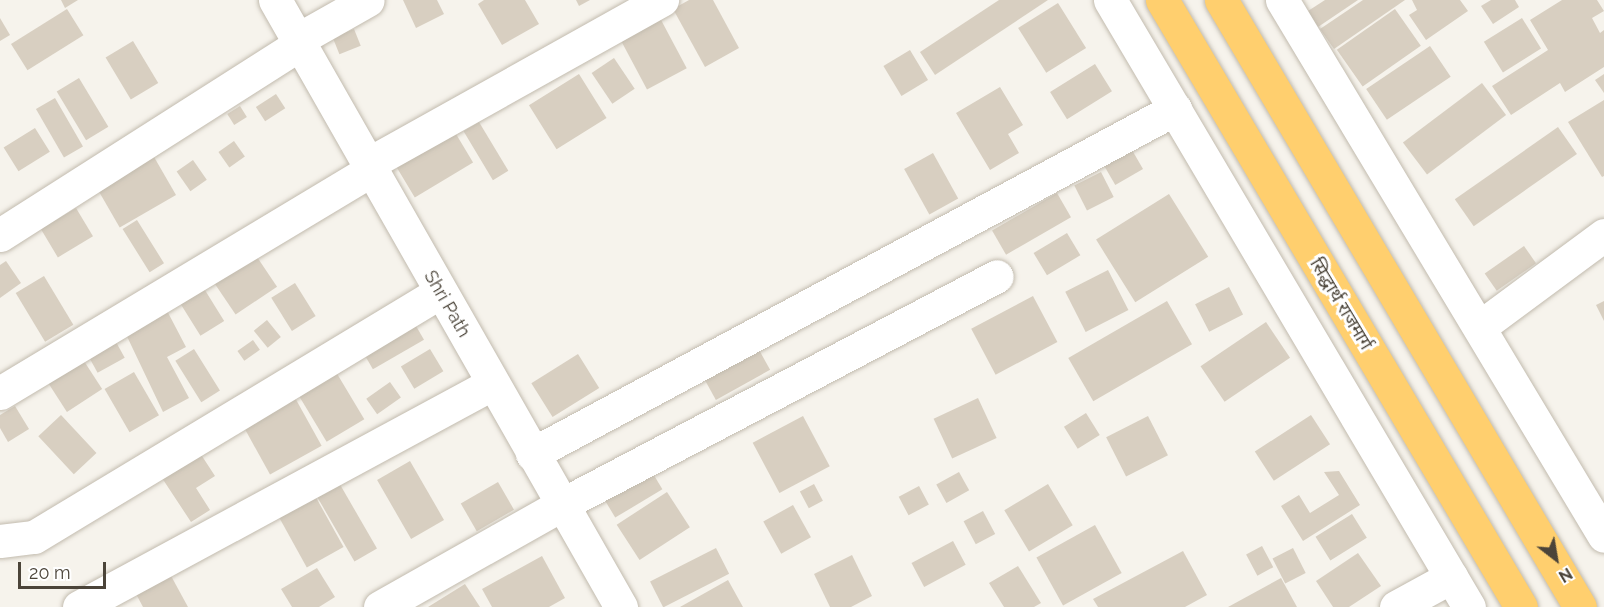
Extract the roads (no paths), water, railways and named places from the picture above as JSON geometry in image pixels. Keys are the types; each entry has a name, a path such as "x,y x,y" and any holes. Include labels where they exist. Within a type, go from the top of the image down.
{"highway":[{"name":"सिद्धार्थ राजमार्ग","path":"1162,0 1521,607"},
{"path":"1221,0 1580,607"}],"street":[{"name":"Shri Path","path":"275,0 621,607"},
{"path":"0,235 368,0"},
{"path":"0,393 369,167 663,0"},
{"path":"1110,0 1469,607"},
{"path":"1282,0 1481,326 1604,536"},
{"path":"532,454 1175,110"},
{"path":"1481,326 1604,235"},
{"path":"380,607 561,505 997,276"},
{"path":"0,541 34,537 440,292"},
{"path":"79,607 492,384"},
{"path":"1396,607 1451,577"}]}
